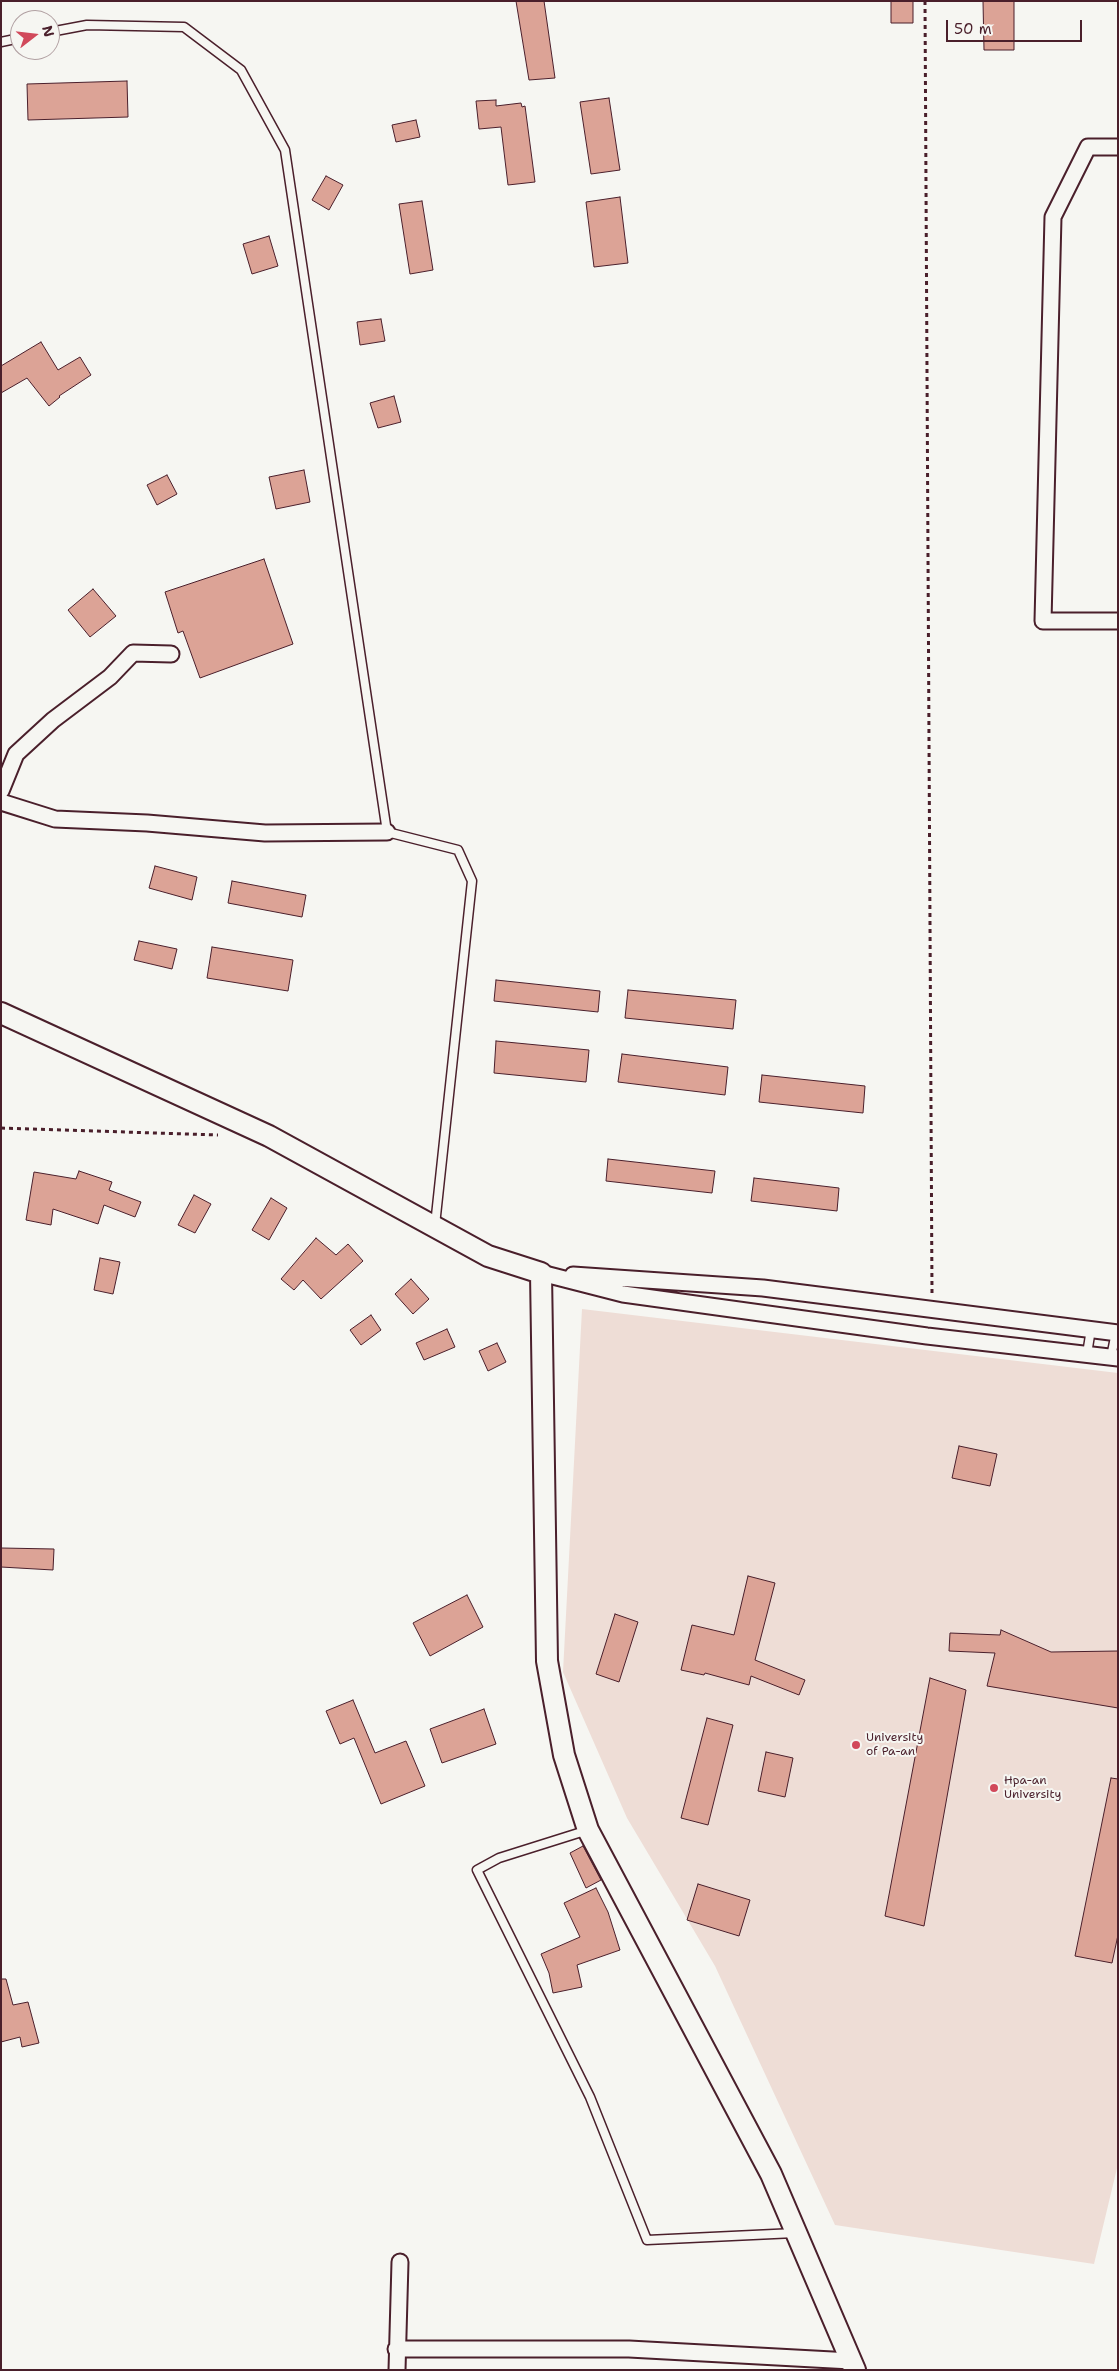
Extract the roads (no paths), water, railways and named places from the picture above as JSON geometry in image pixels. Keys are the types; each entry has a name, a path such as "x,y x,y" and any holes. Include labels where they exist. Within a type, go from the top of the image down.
{"street":[{"path":"1118,147 1088,147 1053,217 1043,621 1118,621"},
{"path":"1,791 16,754 53,720 110,677 133,653 171,654"},
{"path":"1,802 55,819 147,822 265,833 387,832"},
{"path":"1,1013 269,1136 488,1256 540,1273 623,1294 761,1314 1114,1358"},
{"path":"540,1273 633,1277 763,1288 1117,1332"},
{"path":"396,2349 628,2349 853,2365 771,2174 588,1830 564,1755 548,1661 540,1273"},
{"path":"761,1314 763,1288"},
{"path":"397,2370 396,2349 400,2262"}],"lane":[{"path":"60,30 87,24 184,27 241,70 285,150 387,832 458,850 472,881 435,1227"},
{"path":"1086,1354 1091,1329"},
{"path":"1114,1358 1117,1332"},
{"path":"588,1830 499,1858 478,1870 590,2097 647,2240 797,2233"}],"place":[{"name":"University of Pa-an","path":"856,1745"},
{"name":"Hpa-an University","path":"994,1788"}]}
